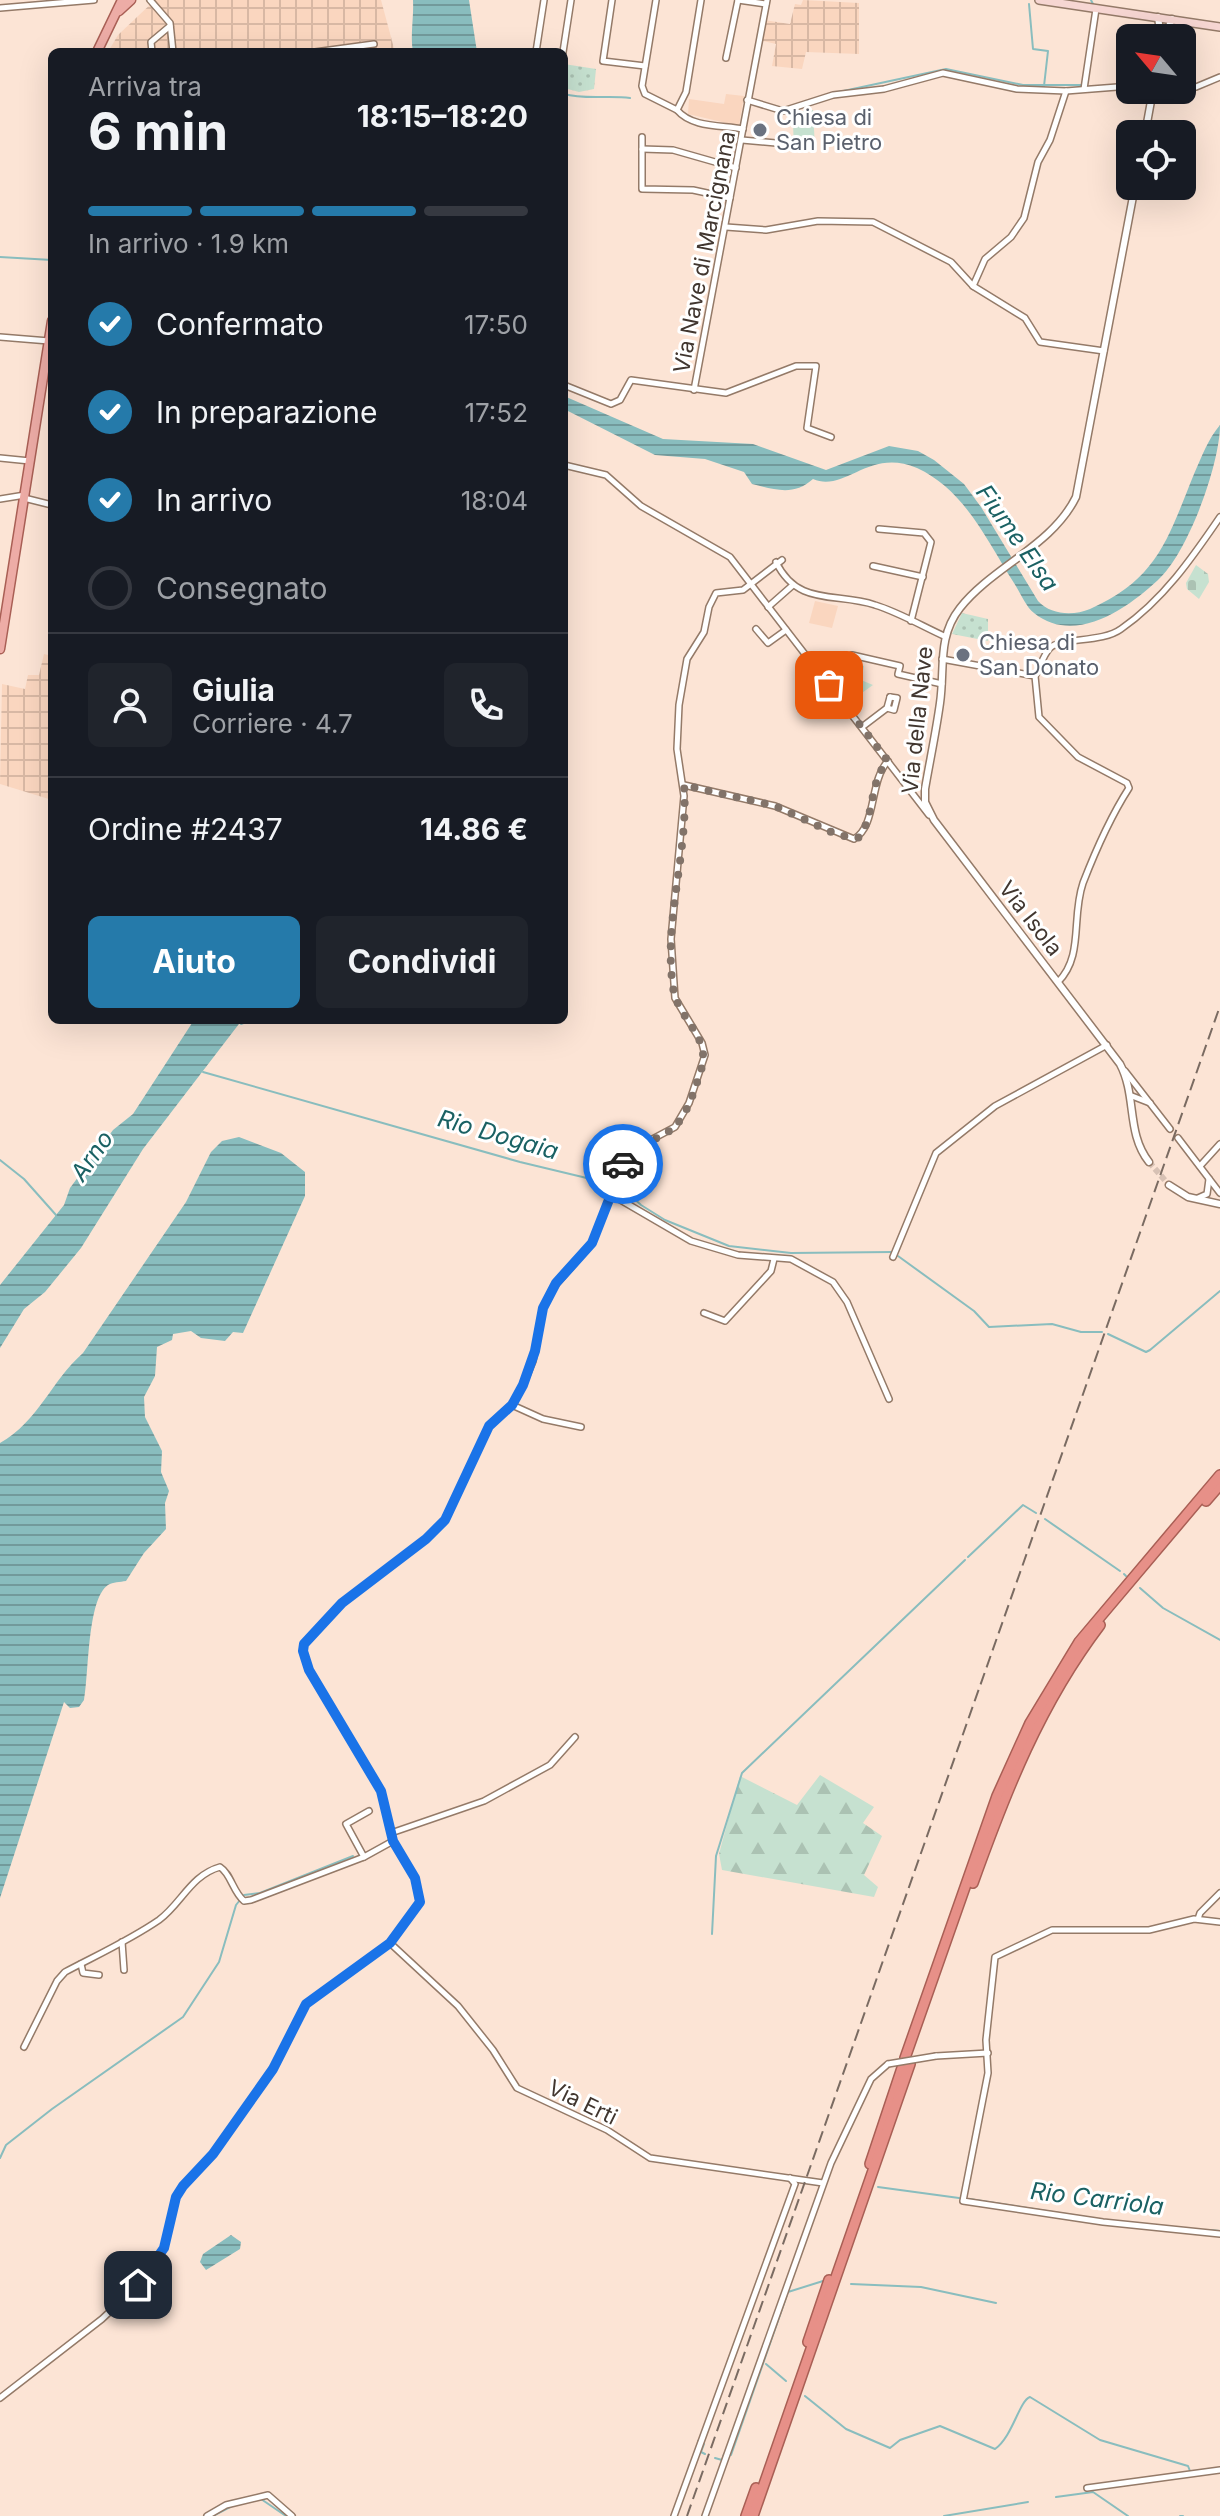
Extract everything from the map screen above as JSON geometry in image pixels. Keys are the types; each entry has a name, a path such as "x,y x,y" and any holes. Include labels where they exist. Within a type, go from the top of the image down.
{"highway":[{"path":"753,2516 997,1796 1030,1723 1079,1642 1220,1475"},
{"path":"746,2516 1003,1797 1037,1724 1097,1630 1220,1485"}],"main road":[{"path":"99,48 122,0"},
{"path":"113,18 131,0"},
{"path":"1039,0 1220,27"},
{"path":"0,649 48,347"}],"street":[{"path":"0,8 94,0"},
{"path":"150,0 165,14 173,48"},
{"path":"537,48 544,0"},
{"path":"564,48 571,0"},
{"path":"612,0 603,61 645,66"},
{"path":"656,0 645,66 645,94 677,110 686,120 743,129"},
{"path":"677,110 686,92 701,0"},
{"path":"726,58 738,0 767,2"},
{"name":"Via Nave di Marcignana","path":"767,2 694,390 726,393 796,366 816,366 807,428 831,437"},
{"path":"1084,89 1096,9"},
{"path":"1158,17 1160,24"},
{"path":"1170,24 1172,19"},
{"path":"152,48 151,42 170,26"},
{"path":"362,48 374,44"},
{"path":"747,100 783,111 833,95 884,89 943,73 1017,89 1066,91 1116,87"},
{"path":"1196,87 1220,77"},
{"path":"973,286 985,259 1011,237 1024,218 1038,162 1050,140 1066,91"},
{"path":"642,137 642,189 693,190 730,198"},
{"path":"742,140 776,143"},
{"path":"642,149 673,150 736,168"},
{"name":"Via della Nave","path":"934,820 925,791 942,684 944,636 959,609 1058,522 1076,497 1132,200"},
{"path":"726,227 766,230 818,221 873,222 936,252 973,286 1025,318 1040,342 1105,351"},
{"path":"0,337 48,341"},
{"path":"568,387 611,404 620,400 625,385 634,379 694,390"},
{"path":"0,458 30,461"},
{"name":"Via Isola","path":"568,466 612,478 641,506 730,557 1107,1045 1142,1098 1151,1104 1170,1129"},
{"path":"0,499 25,496 48,504"},
{"path":"1058,982 1074,960 1074,926 1084,882 1129,788 1122,779 1078,757 1039,717 1035,676 1047,651 1055,645 1099,640 1123,628 1175,580 1220,517"},
{"path":"879,529 924,533 929,537 923,577 911,621"},
{"path":"0,2398 129,2294 164,2248 171,2216 183,2186 213,2154 273,2069 306,2004 390,1943 417,1908 421,1895 415,1878 393,1841 381,1791 309,1670 304,1644 342,1603 426,1539 445,1520 489,1426 512,1405 533,1361 537,1325 546,1301 556,1283 587,1251 630,1151 675,1127 689,1103 705,1055 700,1038 678,1007 672,974 671,939 684,785 678,734 687,659 704,632 709,607 716,593 735,592 752,584 779,561 793,585 818,598 869,603 944,636"},
{"path":"873,566 923,577"},
{"path":"768,607 793,585"},
{"path":"756,629 768,643 786,630"},
{"path":"852,655 900,666 898,674 942,684"},
{"path":"942,659 1035,676"},
{"path":"862,727 887,708"},
{"path":"684,785 775,806 854,839 861,835 879,773 888,761"},
{"path":"908,787 925,791"},
{"path":"913,794 925,791"},
{"path":"893,1257 936,1153 995,1106 1107,1045"},
{"name":"Via Isola","path":"1120,1064 1132,1096 1137,1144 1149,1162"},
{"path":"1132,1096 1137,1091 1142,1098 1133,1114"},
{"path":"1178,1138 1209,1178 1214,1189 1211,1201"},
{"path":"1200,1166 1220,1144"},
{"path":"1169,1185 1196,1199 1220,1204"},
{"path":"1196,1199 1214,1189"},
{"path":"614,1192 691,1241 726,1253 791,1259 827,1277 841,1289 889,1399"},
{"path":"704,1313 725,1321 771,1271 774,1259"},
{"path":"512,1405 543,1419 581,1427"},
{"path":"391,1833 484,1801 550,1765 575,1737"},
{"path":"364,1857 346,1824 369,1811"},
{"path":"24,2047 57,1981 162,1918 180,1895 214,1869 226,1871 236,1894 244,1901 364,1857 393,1841"},
{"path":"1198,1919 1220,1893"},
{"path":"1220,1922 1198,1919 1149,1930 1052,1930 1000,1954 994,1962 986,2040 988,2073 963,2201 1103,2222 1220,2234"},
{"path":"122,1942 124,1970"},
{"name":"Via Erti","path":"390,1943 458,2006 493,2050 517,2088 607,2130 650,2158 823,2183"},
{"path":"81,1964 83,1973 99,1975"},
{"path":"705,2516 823,2183 869,2084 888,2064 936,2056 988,2053"},
{"path":"674,2516 795,2184 789,2177"},
{"path":"1087,2488 1220,2470"},
{"path":"207,2516 226,2505 268,2495 292,2516"}],"shaded area":[{"path":"155,0 381,0 394,48 110,48 118,35"},
{"path":"803,0 859,3 859,54 806,52 802,69 772,66 776,44 759,40 764,20 790,24 795,4 801,5"},
{"path":"726,94 744,96 739,126 688,114 689,99 724,104"},
{"path":"815,601 838,606 832,628 809,623"},
{"path":"44,654 48,655 48,799 0,784 2,684 25,689 28,675 39,675"}],"green space":[{"path":"568,65 596,69 594,89 579,92 568,89"},
{"path":"813,110 815,148 794,150 793,123 806,121 793,122 793,112"},
{"path":"1196,565 1208,574 1209,582 1199,599 1187,589 1186,583"},
{"path":"962,613 988,619 988,641 952,634"},
{"path":"849,661 864,666 861,680 873,685 859,695 844,678"},
{"path":"820,1775 874,1807 863,1823 882,1836 864,1875 878,1887 874,1897 722,1870 719,1854 740,1776 797,1805"}],"water":[{"path":"413,0 469,0 476,48 413,48"},
{"path":"568,398 663,439 753,444 826,470 889,446 918,451 964,484 1038,601 1056,612 1077,613 1113,597 1146,570 1168,537 1206,448 1220,425 1215,462 1200,507 1169,567 1132,602 1100,619 1066,626 1050,622 1031,610 962,503 949,489 917,468 885,463 836,480 825,482 813,479 799,488 784,490 752,484 744,472 705,459 655,455 568,411"},
{"path":"191,1024 239,1024 143,1149 81,1248 45,1292 24,1309 0,1348 0,1285 64,1205 70,1188 113,1130 133,1114"},
{"path":"239,1137 281,1153 305,1172 305,1196 243,1333 233,1332 225,1341 201,1338 191,1331 173,1334 172,1340 157,1347 155,1376 144,1397 145,1417 162,1451 161,1472 169,1491 165,1503 166,1529 144,1553 126,1581 110,1584 101,1593 92,1621 84,1700 79,1707 70,1708 64,1702 0,1898 0,1443 25,1424 83,1353 186,1202 211,1152 222,1141"},
{"path":"231,2235 241,2242 240,2249 206,2270 200,2262 203,2254"}],"waterway":[{"path":"1091,0 1093,4"},
{"path":"1029,4 1033,49 1048,51 1044,86"},
{"path":"834,93 946,69 1023,85 1083,85"},
{"path":"568,95 630,98"},
{"path":"0,257 48,260"},
{"name":"Rio Dogaia","path":"203,1072 520,1162 620,1186 641,1205 665,1220 729,1246 791,1253 892,1252"},
{"path":"0,1160 24,1179 56,1215"},
{"name":"Rio Dogaia","path":"898,1256 974,1311 989,1327 1052,1324 1081,1332 1102,1332"},
{"name":"Rio Dogaia","path":"1108,1334 1146,1352 1220,1291"},
{"path":"968,1557 1023,1505 1036,1513"},
{"path":"1045,1519 1120,1571"},
{"path":"712,1934 716,1856 742,1773 965,1560"},
{"path":"1140,1588 1163,1608 1220,1640"},
{"path":"0,2158 6,2145 52,2109 183,2017 219,1962 236,1905 244,1895 260,1893 353,1856"},
{"name":"Rio Carriola","path":"878,2187 959,2198"},
{"name":"Rio Carriola","path":"969,2199 1092,2218"},
{"name":"Rio Carriola","path":"1209,2230 1220,2231"},
{"path":"731,2455 788,2292 823,2281"},
{"path":"851,2284 921,2287 996,2303"},
{"path":"766,2364 786,2381"},
{"path":"805,2396 846,2429 890,2448 900,2440 940,2426 995,2449 1007,2436 1022,2405 1030,2397 1100,2440 1188,2466 1190,2471"},
{"path":"698,2441 704,2444 701,2452 705,2454"},
{"path":"715,2458 722,2460 724,2454"},
{"path":"1056,2497 1093,2492 1128,2516"},
{"path":"261,2499 286,2516"},
{"path":"944,2516 1028,2502"},
{"path":"213,2516 232,2506"}],"tunnel":[{"path":"1149,1162 1169,1185"}],"railway":[{"path":"687,2516 1220,1006"}],"way so far":[{"path":"623,1164 630,1151 675,1127 689,1103 705,1055 700,1038 678,1007 673,987 671,939 684,785 725,798 775,806 838,835 858,838 864,828 879,773 888,761 829,685"}],"place":[{"name":"Chiesa di San Pietro","path":"760,130"},
{"name":"Chiesa di San Donato","path":"963,655"}],"route":[{"path":"138,2285 164,2248 176,2197 213,2154 273,2069 306,2004 319,1991 390,1943 420,1902 421,1895 415,1878 393,1841 381,1791 309,1670 304,1644 342,1603 426,1539 445,1520 458,1499 489,1426 512,1405 523,1385 535,1351 537,1325 543,1308 556,1283 592,1243 623,1164"}],"water label":[{"name":"Fiume Elsa","path":"1017,538"},
{"name":"Arno","path":"92,1156"}]}
